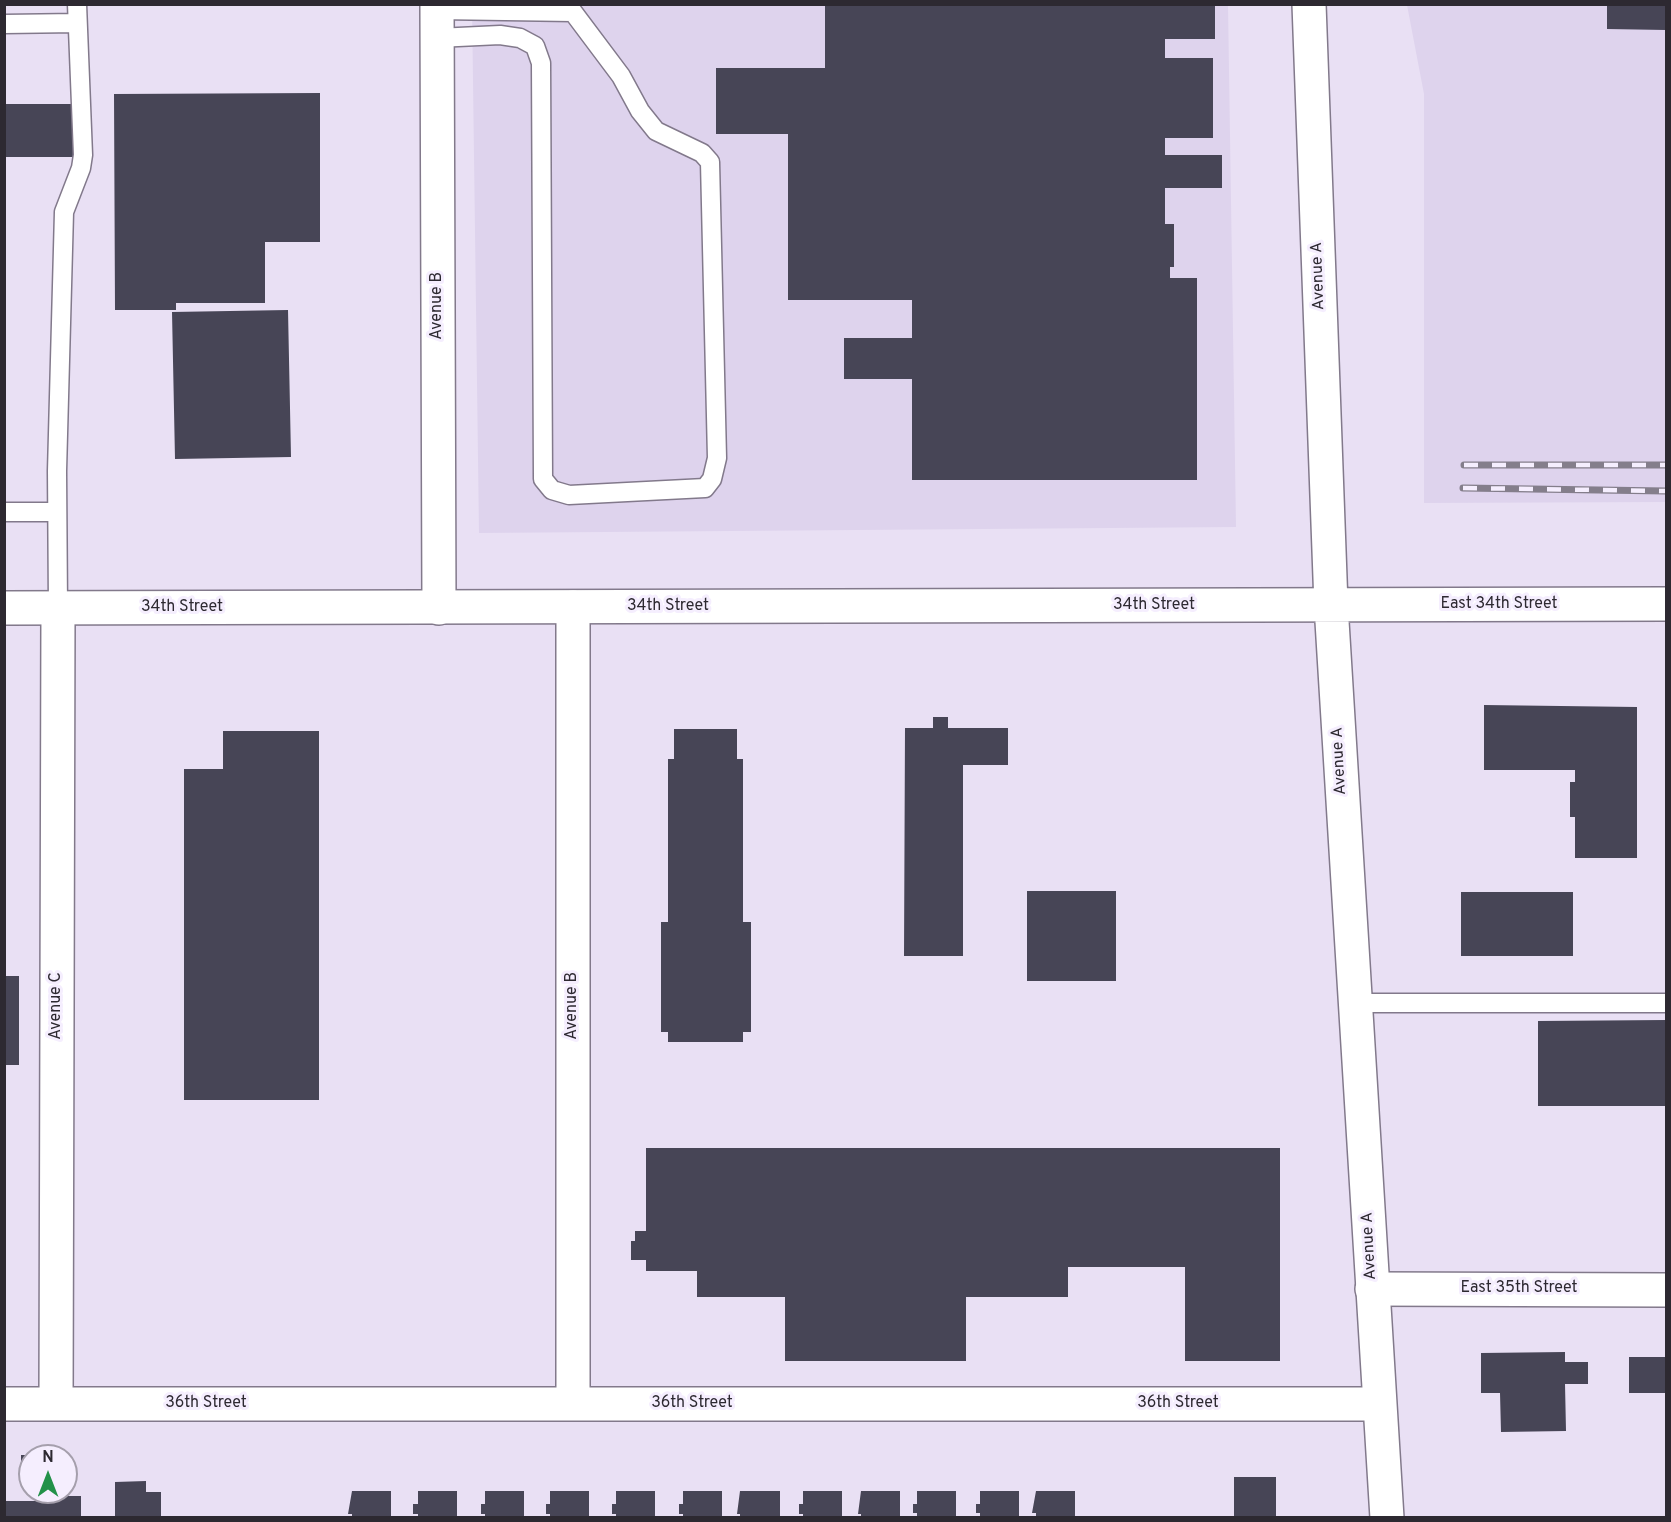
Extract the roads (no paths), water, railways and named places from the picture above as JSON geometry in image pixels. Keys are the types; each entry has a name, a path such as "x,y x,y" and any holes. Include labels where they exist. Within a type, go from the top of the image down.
{"street":[{"name":"Avenue A","path":"1309,4 1331,606 1387,1518"},
{"name":"Avenue B","path":"437,17 439,608"},
{"name":"East 34th Street","path":"1331,606 1666,604"},
{"name":"34th Street","path":"4,608 1331,606"},
{"name":"Avenue B","path":"573,607 573,1404"},
{"name":"Avenue C","path":"57,1404 58,608"},
{"name":"East 35th Street","path":"1372,1288 1666,1290"},
{"name":"36th Street","path":"4,1404 1379,1404"}],"lane":[{"path":"58,608 57,512 64,212 81,168 83,155 76,4"},
{"path":"570,8 621,76 640,111 656,131 702,153 710,162 717,458 712,479 705,488 569,495 552,490 543,479 541,63 535,46 520,38 500,35 437,17 570,8"},
{"path":"4,24 77,23"},
{"path":"4,512 57,512"},
{"path":"1355,1003 1666,1003"}],"railway":[{"path":"1464,465 1666,465"},
{"path":"1463,488 1666,491"}]}
